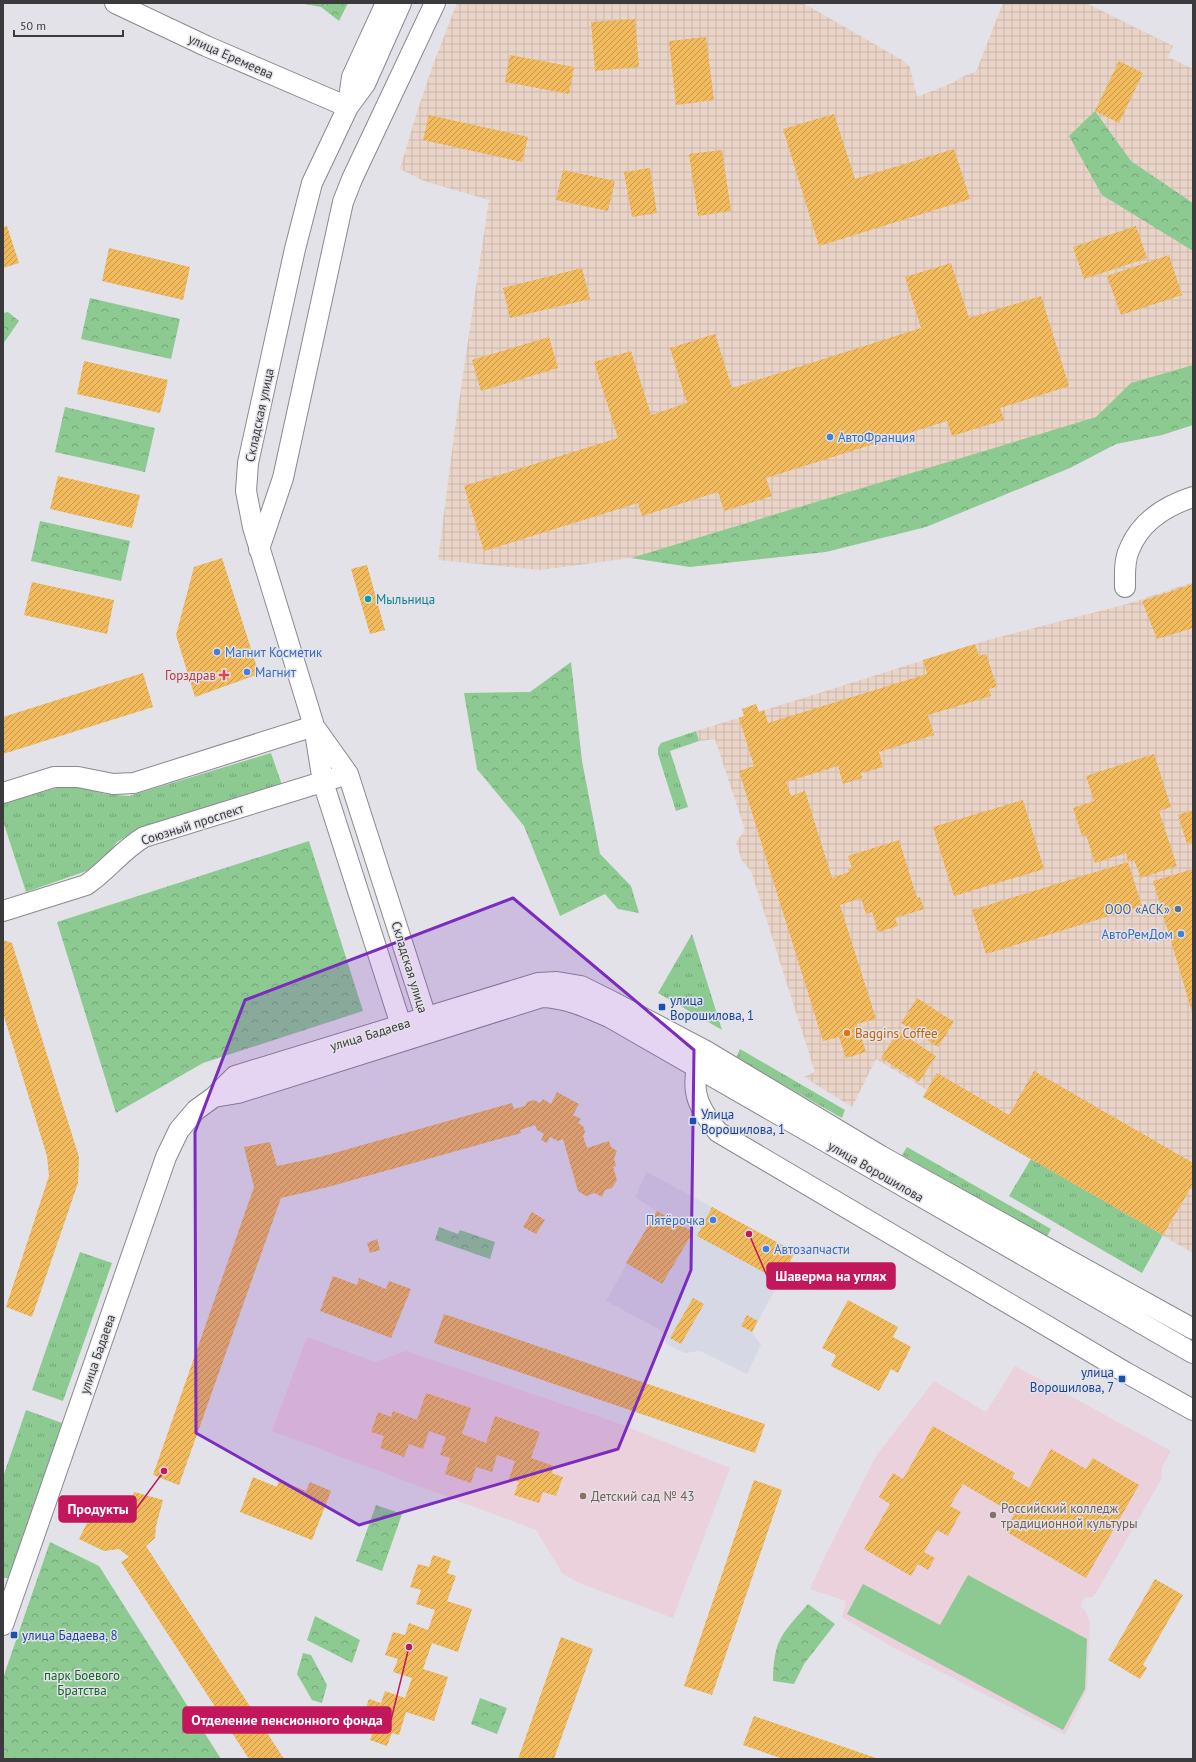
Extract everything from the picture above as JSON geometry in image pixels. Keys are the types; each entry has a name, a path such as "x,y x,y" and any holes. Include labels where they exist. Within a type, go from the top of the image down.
{"street":[{"name":"улица Еремеева","path":"115,3 206,46 348,107"},
{"name":"Складская улица","path":"348,107 352,78 386,3"},
{"name":"Складская улица","path":"314,726 348,774 424,1026 401,1025 323,782 314,726 259,549 251,519 246,491 248,463 295,249 312,183 348,107 365,84 401,3"},
{"path":"259,549 283,478 343,202 352,179 435,3"},
{"path":"1125,587 1128,551 1137,535 1158,512 1193,497"},
{"path":"3,793 54,777 78,777 113,784 134,783 314,726"},
{"name":"Союзный проспект","path":"3,911 86,885 97,877 130,846 144,837 348,774"},
{"name":"улица Бадаева","path":"214,1097 238,1093 538,983 556,990"},
{"name":"улица Ворошилова","path":"556,990 581,986 688,1042 882,1156 1193,1329"},
{"name":"улица Ворошилова","path":"556,990 576,1002 611,1018 1193,1353"},
{"name":"улица Бадаева","path":"3,1626 166,1157 179,1130 196,1110 214,1097 235,1076 401,1025"},
{"path":"697,1068 694,1080 696,1097 704,1114 718,1132 1118,1368 1193,1410"}],"highlighted area":[{"path":"513,898 694,1050 691,1270 618,1449 359,1525 196,1433 195,1132 245,1000"}],"shaded area":[{"path":"457,3 803,3 902,60 910,67 917,97 976,72 1003,3 1086,3 1173,46 1168,57 1193,69 1193,203 1131,161 1095,111 1193,251 1193,397 631,558 540,570 438,560 454,435 489,200 424,181 400,169 433,65"},
{"path":"1193,582 1193,1253 923,1097 927,1090 876,1059 852,1107 804,1077 815,1072 751,871 742,861 736,842 745,830 715,739 699,741 696,731 744,716 742,709 756,704 759,712 988,640 1127,604"},
{"path":"647,1172 795,1252 752,1332 761,1345 747,1374 700,1351 685,1353 666,1344 662,1331 606,1301 656,1211 635,1197"},
{"name":"Детский сад № 43","path":"307,1337 375,1362 406,1351 612,1421 730,1468 673,1618 579,1583 563,1574 536,1530 272,1431"},
{"name":"Российский колледж традиционной культуры","path":"1015,1366 1171,1451 1162,1467 1162,1478 1096,1593 1092,1597 1085,1597 1080,1607 1085,1610 1090,1621 1087,1690 1065,1735 894,1648 842,1617 846,1601 810,1589 827,1552 876,1456 934,1381 986,1412"}],"green space":[{"path":"299,3 348,3 339,21 321,7"},
{"path":"1095,111 1131,161 1193,203 1193,251 1102,195 1069,136"},
{"path":"90,298 180,319 171,359 81,339"},
{"path":"8,312 19,321 3,344 3,313"},
{"path":"1193,365 1193,425 1162,435 1116,444 1070,468 926,527 826,552 690,567 631,558 1096,417 1131,383"},
{"path":"65,407 155,428 145,472 55,452"},
{"path":"40,521 130,541 121,581 31,561"},
{"path":"571,662 582,761 600,854 631,886 639,913 618,909 605,894 560,916 524,826 477,769 464,693 530,692"},
{"path":"696,731 699,741 670,751 688,807 676,811 658,754 658,748 661,743"},
{"path":"271,753 282,785 139,828 117,842 98,867 26,892 3,821 3,803 71,784 105,794 129,796"},
{"path":"309,841 363,1011 203,1063 116,1113 57,922"},
{"path":"692,934 722,1030 658,993"},
{"path":"740,1049 845,1110 842,1118 736,1058"},
{"path":"907,1147 1051,1229 1046,1238 902,1155"},
{"path":"1031,1159 1163,1235 1142,1273 1009,1196"},
{"path":"439,1227 458,1234 460,1230 495,1242 490,1259 435,1240"},
{"path":"80,1252 112,1263 63,1401 32,1390"},
{"path":"26,1410 62,1423 9,1578 3,1578 3,1477"},
{"path":"376,1505 402,1514 382,1571 356,1561"},
{"name":"парк Боевого Братства","path":"50,1542 99,1566 221,1759 3,1759 3,1678"},
{"path":"968,1575 1087,1639 1085,1689 1063,1730 847,1614 863,1584 940,1625"},
{"path":"808,1604 835,1624 804,1664 794,1684 773,1681 774,1662 778,1644 787,1628"},
{"path":"315,1616 360,1640 352,1663 307,1640"},
{"path":"303,1653 311,1655 327,1685 322,1703 312,1700 297,1674"},
{"path":"480,1698 507,1708 497,1734 471,1724"}],"building":[{"path":"635,19 639,67 595,71 591,22"},
{"path":"706,37 714,100 676,105 669,41"},
{"path":"510,55 574,67 569,94 505,82"},
{"path":"1119,61 1143,73 1119,123 1095,111"},
{"path":"834,114 855,179 954,149 970,199 819,246 783,129"},
{"path":"429,115 528,137 522,162 423,140"},
{"path":"722,150 731,211 698,216 689,154"},
{"path":"650,168 657,213 632,217 624,172"},
{"path":"563,170 615,181 608,211 556,200"},
{"path":"7,226 19,263 3,268 3,227"},
{"path":"1136,226 1147,258 1084,279 1073,247"},
{"path":"109,248 190,267 183,300 102,281"},
{"path":"1169,255 1182,295 1121,315 1107,276"},
{"path":"951,263 969,318 1041,296 1069,386 1000,408 1004,420 952,436 947,421 766,478 772,496 724,511 718,492 642,516 638,503 484,551 464,486 618,438 594,362 631,351 651,415 687,403 670,348 715,334 732,388 921,328 905,277"},
{"path":"582,268 590,299 510,318 503,288"},
{"path":"549,337 558,368 481,391 472,360"},
{"path":"84,361 168,380 160,413 77,394"},
{"path":"58,476 140,495 132,528 50,509"},
{"path":"222,558 259,674 195,697 176,635 194,567"},
{"name":"Мыльница","path":"367,565 385,630 370,634 351,569"},
{"path":"32,582 114,600 107,634 24,615"},
{"path":"1193,584 1193,628 1157,639 1142,601"},
{"path":"975,644 979,656 986,654 997,687 989,689 991,696 928,715 934,735 879,752 883,767 861,773 862,778 843,784 838,766 786,782 791,796 805,791 832,878 849,872 848,869 852,868 848,856 899,840 917,898 920,897 924,909 895,918 898,926 878,932 872,912 866,914 861,898 840,905 876,1019 857,1024 866,1052 846,1058 839,1037 823,1041 739,771 754,766 739,718 744,716 742,709 756,704 759,712 764,710 768,723 927,674 923,660"},
{"path":"143,673 153,707 3,754 3,717"},
{"path":"1154,754 1171,807 1159,811 1177,866 1141,878 1134,860 1128,862 1126,853 1095,863 1086,835 1082,836 1073,808 1094,801 1086,776"},
{"path":"1023,800 1044,869 954,896 933,827"},
{"path":"1193,810 1193,842 1187,844 1178,815"},
{"path":"1128,862 1142,906 986,954 972,910"},
{"path":"1193,869 1193,1015 1153,881"},
{"path":"3,940 12,943 79,1157 78,1183 32,1317 6,1307 49,1176 47,1156 3,1013"},
{"path":"917,998 954,1022 938,1047 901,1023"},
{"path":"898,1031 936,1056 919,1082 881,1058"},
{"path":"1034,1071 1193,1163 1193,1184 1163,1235 923,1097 937,1073 1009,1115"},
{"path":"557,1092 579,1104 573,1115 581,1119 578,1123 583,1126 585,1132 583,1136 587,1148 609,1141 611,1147 617,1151 614,1158 616,1166 613,1167 617,1180 612,1188 605,1190 602,1197 595,1193 586,1196 578,1191 563,1139 558,1141 550,1137 547,1143 541,1140 544,1134 537,1130 535,1125 520,1130 521,1133 328,1187 281,1198 179,1485 153,1475 254,1187 244,1147 270,1142 277,1166 320,1157 512,1103 514,1109 525,1106 527,1102 534,1100 540,1103 543,1099 551,1104"},
{"path":"712,1207 795,1252 780,1281 697,1236"},
{"path":"657,1211 693,1232 662,1284 626,1263"},
{"path":"532,1212 545,1220 536,1234 523,1227"},
{"path":"377,1239 380,1250 370,1253 367,1243"},
{"path":"333,1276 357,1285 359,1278 386,1289 389,1281 411,1289 391,1338 320,1311"},
{"path":"693,1298 704,1304 681,1344 670,1338"},
{"path":"848,1300 898,1327 893,1337 911,1347 898,1373 891,1369 879,1391 831,1366 836,1355 822,1348"},
{"path":"444,1314 765,1424 755,1453 434,1343"},
{"path":"747,1315 758,1321 752,1332 741,1326"},
{"path":"426,1393 471,1408 462,1434 486,1443 495,1416 540,1432 531,1458 554,1466 552,1473 563,1477 556,1496 543,1492 539,1503 514,1495 519,1482 509,1479 515,1461 497,1455 492,1472 476,1467 471,1483 445,1474 450,1458 440,1455 446,1437 429,1431 423,1449 409,1444 404,1457 380,1448 384,1436 371,1432 378,1412 391,1417 393,1411 417,1420"},
{"path":"933,1426 1015,1473 1012,1478 1029,1488 1051,1449 1086,1469 1093,1458 1139,1485 1086,1578 1005,1531 1014,1514 963,1484 950,1506 961,1512 948,1536 937,1530 924,1552 935,1558 928,1570 918,1564 911,1576 864,1549 890,1504 879,1497 893,1473 903,1479"},
{"path":"253,1477 277,1487 279,1480 306,1491 310,1482 331,1491 312,1540 240,1512"},
{"path":"754,1480 782,1490 712,1695 684,1686"},
{"path":"134,1492 163,1500 156,1526 155,1538 146,1546 284,1759 249,1759 121,1562 129,1557 119,1549 104,1551 79,1539 91,1515 112,1523 127,1515"},
{"path":"433,1555 451,1561 447,1573 456,1576 447,1601 472,1609 458,1652 432,1643 423,1669 448,1677 434,1721 406,1712 399,1735 392,1733 387,1746 370,1740 374,1728 361,1723 369,1699 381,1703 385,1691 405,1698 412,1678 393,1672 398,1659 385,1655 393,1632 405,1635 409,1623 428,1630 435,1610 416,1604 421,1590 410,1587 418,1564 429,1567"},
{"path":"1155,1579 1183,1595 1143,1665 1147,1668 1140,1679 1108,1660"},
{"path":"561,1637 593,1649 554,1759 518,1759"},
{"path":"754,1716 879,1759 783,1759 743,1745"}],"place":[{"name":"АвтоФранция","path":"830,437"},
{"name":"Мыльница","path":"368,599"},
{"name":"Магнит Косметик","path":"217,652"},
{"name":"Магнит","path":"247,672"},
{"name":"Горздрав","path":"224,675"},
{"name":"ООО «АСК»","path":"1178,909"},
{"name":"АвтоРемДом","path":"1181,934"},
{"name":"улица Ворошилова, 1","path":"662,1007"},
{"name":"Baggins Coffee","path":"847,1033"},
{"name":"Улица Ворошилова, 1","path":"693,1121"},
{"name":"Пятёрочка","path":"713,1220"},
{"name":"Шаверма на углях","path":"749,1234"},
{"name":"Автозапчасти","path":"766,1249"},
{"name":"улица Ворошилова, 7","path":"1122,1379"},
{"name":"Продукты","path":"164,1471"},
{"name":"Детский сад № 43","path":"583,1496"},
{"name":"Российский колледж традиционной культуры","path":"993,1515"},
{"name":"улица Бадаева, 8","path":"14,1635"},
{"name":"Отделение пенсионного фонда","path":"409,1647"}]}
